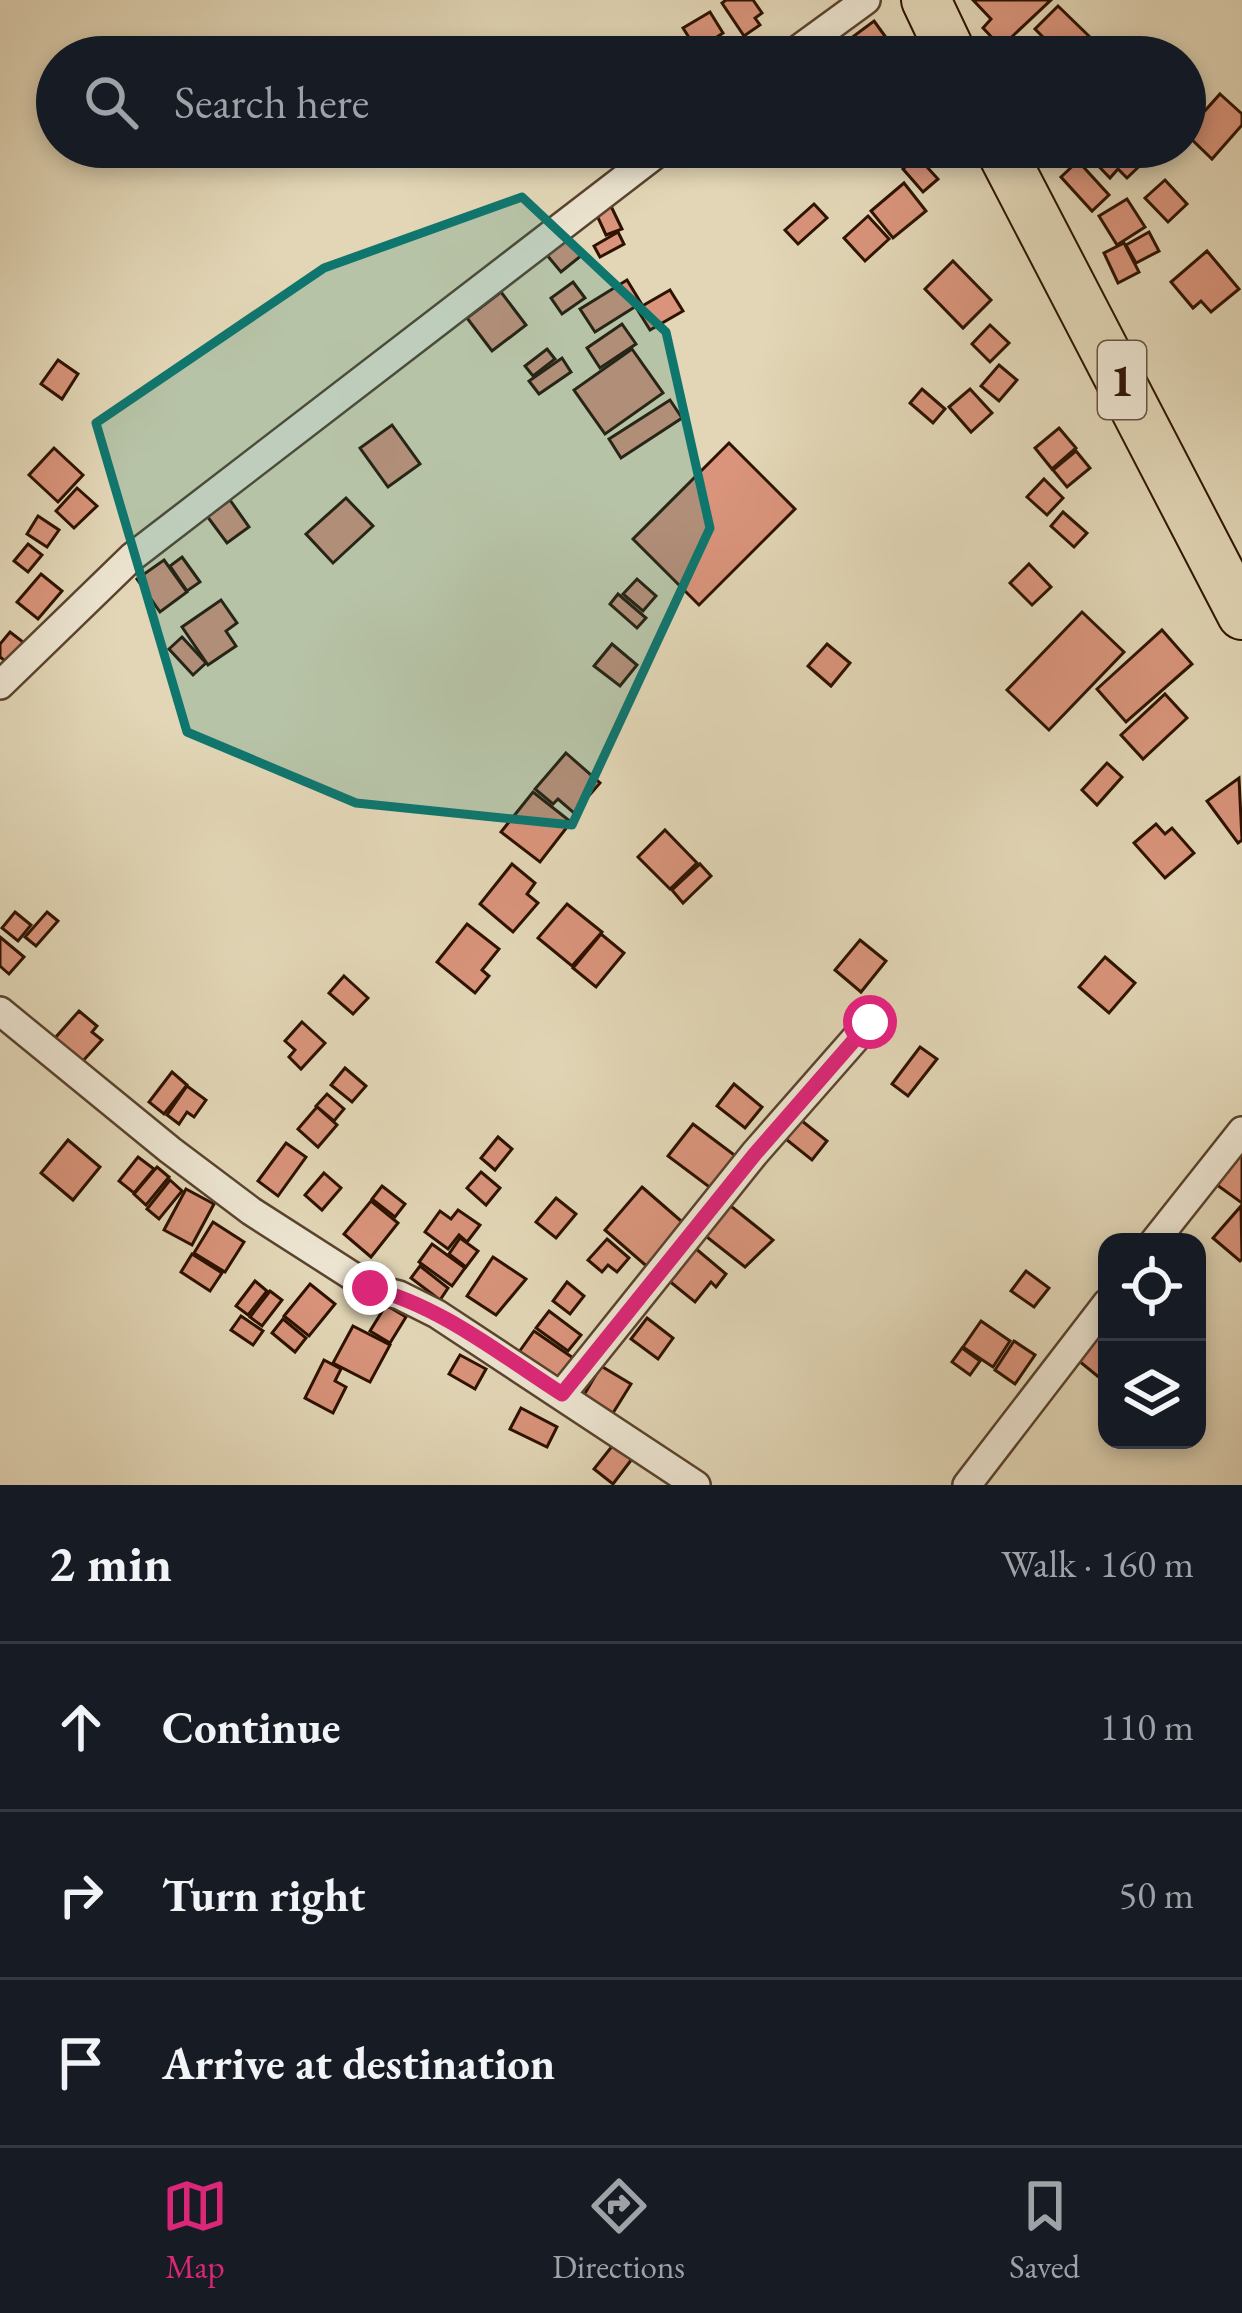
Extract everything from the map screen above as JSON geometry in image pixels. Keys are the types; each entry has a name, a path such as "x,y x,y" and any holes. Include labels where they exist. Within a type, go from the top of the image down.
{"highway":[{"path":"926,0 943,36"},
{"name":"1","path":"1011,168 1242,615"}],"street":[{"path":"817,36 866,0"},
{"path":"0,685 132,556 638,168"},
{"path":"0,1011 170,1150 319,1258 370,1288 399,1295 437,1314 696,1485"},
{"path":"562,1394 755,1154 870,1022"},
{"path":"1161,1233 1242,1131"},
{"path":"967,1485 1098,1316"}],"highlighted area":[{"path":"522,197 666,332 710,528 572,825 356,803 187,732 96,423 324,268"}],"building":[{"path":"753,0 762,13 755,18 760,25 744,36 722,3"},
{"path":"973,0 1051,0 1013,36 991,36 983,28 991,19"},
{"path":"1058,6 1089,36 1042,36 1035,29"},
{"path":"710,12 723,33 688,36 683,28"},
{"path":"874,21 885,36 854,36"},
{"path":"1220,94 1242,114 1242,125 1212,159 1206,153 1206,110"},
{"path":"928,168 938,179 923,192 903,169"},
{"path":"1071,168 1084,168 1109,195 1092,211 1061,177"},
{"path":"1100,168 1137,168 1127,178 1118,169 1110,178"},
{"path":"1165,180 1187,204 1168,222 1145,198"},
{"path":"904,183 926,211 893,238 871,211"},
{"path":"1127,199 1145,227 1117,245 1099,216"},
{"path":"609,202 622,229 606,235 594,209"},
{"path":"814,204 827,218 798,244 785,230"},
{"path":"868,216 889,239 865,261 844,238"},
{"path":"618,232 624,244 600,257 594,246"},
{"path":"1149,232 1159,251 1136,263 1126,245"},
{"path":"567,237 582,255 561,272 546,254"},
{"path":"1124,243 1139,272 1118,283 1104,253"},
{"path":"1207,251 1239,289 1211,312 1201,301 1193,308 1171,282"},
{"path":"953,261 991,300 963,328 925,289"},
{"path":"627,280 641,303 595,332 580,309"},
{"path":"573,282 585,298 562,314 551,298"},
{"path":"670,290 683,311 650,330 637,309"},
{"path":"501,292 526,325 492,351 467,318"},
{"path":"622,324 636,344 600,368 587,348"},
{"path":"990,325 1009,343 990,362 972,344"},
{"path":"547,349 555,359 533,376 525,366"},
{"path":"632,349 663,393 605,434 574,390"},
{"path":"562,358 571,372 539,394 529,381"},
{"path":"58,360 78,374 62,399 41,384"},
{"path":"999,365 1017,380 999,401 981,386"},
{"path":"922,389 945,409 933,423 910,403"},
{"path":"970,389 992,413 971,432 949,407"},
{"path":"670,400 682,418 621,458 609,439"},
{"path":"392,425 420,464 388,487 360,448"},
{"path":"1059,428 1076,448 1052,469 1035,448"},
{"path":"729,443 795,509 699,605 633,539"},
{"path":"54,448 83,475 58,502 29,475"},
{"path":"1076,451 1090,468 1067,487 1053,470"},
{"path":"1044,479 1063,498 1047,515 1027,497"},
{"path":"77,488 97,506 74,528 56,511"},
{"path":"346,498 373,526 333,563 306,534"},
{"path":"230,500 249,527 227,543 207,516"},
{"path":"1063,512 1087,533 1074,547 1051,526"},
{"path":"38,516 59,530 47,547 27,534"},
{"path":"28,544 42,555 28,572 14,561"},
{"path":"182,557 200,582 187,591 170,566"},
{"path":"164,560 187,592 160,612 137,579"},
{"path":"1029,564 1051,587 1032,605 1010,583"},
{"path":"41,574 62,591 38,619 17,602"},
{"path":"637,579 656,596 643,611 623,594"},
{"path":"618,594 646,618 637,628 610,604"},
{"path":"221,600 237,623 226,631 236,646 208,665 182,627"},
{"path":"1082,612 1124,652 1049,730 1007,690"},
{"path":"1162,630 1192,664 1126,722 1097,689"},
{"path":"10,632 23,642 8,663 0,657 0,644"},
{"path":"182,637 206,663 193,675 169,649"},
{"path":"612,644 637,665 620,686 594,666"},
{"path":"827,644 850,663 831,686 808,666"},
{"path":"1165,694 1187,718 1143,759 1121,735"},
{"path":"566,753 600,783 574,813 535,789"},
{"path":"1107,763 1122,777 1097,805 1082,790"},
{"path":"1239,778 1242,840 1238,843 1207,801"},
{"path":"533,792 571,822 540,862 501,832"},
{"path":"1156,824 1165,834 1172,828 1194,853 1165,878 1134,843"},
{"path":"665,830 697,863 670,889 638,857"},
{"path":"512,864 535,883 527,894 538,903 513,932 480,904"},
{"path":"700,864 711,876 683,903 672,890"},
{"path":"567,904 602,932 572,966 538,938"},
{"path":"15,912 31,925 18,941 2,928"},
{"path":"47,912 58,921 36,946 25,937"},
{"path":"467,924 499,949 482,970 489,976 475,993 437,962"},
{"path":"601,934 624,953 596,987 573,968"},
{"path":"0,937 24,957 9,974 0,966"},
{"path":"860,940 886,961 861,992 835,970"},
{"path":"1105,957 1135,983 1109,1013 1079,987"},
{"path":"344,976 368,998 353,1014 329,993"},
{"path":"79,1011 97,1026 92,1032 102,1040 82,1062 55,1038"},
{"path":"302,1022 325,1043 301,1069 289,1057 295,1050 285,1041"},
{"path":"920,1047 937,1059 908,1096 892,1084"},
{"path":"345,1068 366,1086 352,1102 331,1085"},
{"path":"172,1072 187,1085 164,1114 149,1102"},
{"path":"734,1084 762,1107 745,1128 717,1106"},
{"path":"187,1086 206,1100 194,1117 187,1112 179,1124 167,1115"},
{"path":"327,1094 344,1109 334,1121 316,1106"},
{"path":"317,1107 337,1125 318,1147 298,1129"},
{"path":"797,1117 827,1141 812,1160 782,1136"},
{"path":"693,1124 741,1160 716,1192 668,1156"},
{"path":"498,1137 512,1149 495,1170 481,1158"},
{"path":"68,1140 100,1167 73,1200 41,1173"},
{"path":"286,1143 306,1157 278,1196 258,1181"},
{"path":"1242,1152 1242,1203 1213,1182"},
{"path":"138,1157 154,1169 134,1193 119,1181"},
{"path":"157,1167 169,1177 146,1205 134,1194"},
{"path":"481,1172 500,1188 486,1205 467,1188"},
{"path":"324,1173 341,1188 322,1210 305,1195"},
{"path":"170,1180 182,1191 159,1219 147,1209"},
{"path":"382,1186 405,1204 395,1217 372,1199"},
{"path":"642,1187 688,1227 651,1270 605,1230"},
{"path":"186,1189 214,1204 192,1245 164,1230"},
{"path":"556,1198 576,1214 556,1238 536,1222"},
{"path":"722,1199 773,1240 745,1267 698,1230"},
{"path":"371,1201 398,1223 371,1257 344,1234"},
{"path":"1241,1206 1242,1259 1240,1261 1213,1238"},
{"path":"458,1210 480,1225 467,1242 459,1235 448,1249 425,1232 440,1211 451,1219"},
{"path":"213,1222 244,1242 225,1272 194,1253"},
{"path":"460,1238 478,1251 466,1267 449,1254"},
{"path":"607,1239 629,1258 617,1272 608,1265 602,1272 588,1260"},
{"path":"432,1244 465,1268 452,1286 419,1262"},
{"path":"695,1248 726,1274 716,1287 711,1282 695,1302 668,1280"},
{"path":"192,1254 222,1273 210,1291 181,1272"},
{"path":"493,1257 526,1279 496,1315 467,1296"},
{"path":"420,1266 448,1288 440,1300 411,1278"},
{"path":"1026,1271 1049,1288 1034,1307 1011,1291"},
{"path":"255,1281 267,1291 248,1315 236,1306"},
{"path":"567,1282 584,1296 570,1314 553,1301"},
{"path":"310,1284 335,1304 309,1336 284,1316"},
{"path":"270,1291 282,1300 262,1326 250,1317"},
{"path":"386,1305 406,1317 390,1343 370,1331"},
{"path":"549,1311 581,1335 568,1351 536,1328"},
{"path":"241,1316 263,1331 253,1345 231,1330"},
{"path":"647,1318 673,1338 658,1359 631,1339"},
{"path":"283,1319 306,1338 295,1352 272,1333"},
{"path":"981,1321 1010,1341 993,1367 963,1347"},
{"path":"353,1326 390,1345 370,1382 333,1363"},
{"path":"534,1331 576,1360 562,1381 519,1352"},
{"path":"1098,1337 1098,1377 1079,1361"},
{"path":"1014,1341 1035,1355 1015,1384 995,1370"},
{"path":"962,1348 980,1361 970,1375 952,1362"},
{"path":"460,1355 486,1369 475,1389 449,1374"},
{"path":"324,1360 341,1369 335,1381 346,1387 333,1413 305,1398"},
{"path":"601,1366 631,1384 613,1413 584,1395"},
{"path":"521,1408 557,1427 547,1447 510,1429"},
{"path":"613,1445 632,1459 613,1484 594,1469"}],"route":[{"path":"370,1288 399,1295 437,1314 562,1394 755,1154 870,1022"}]}
